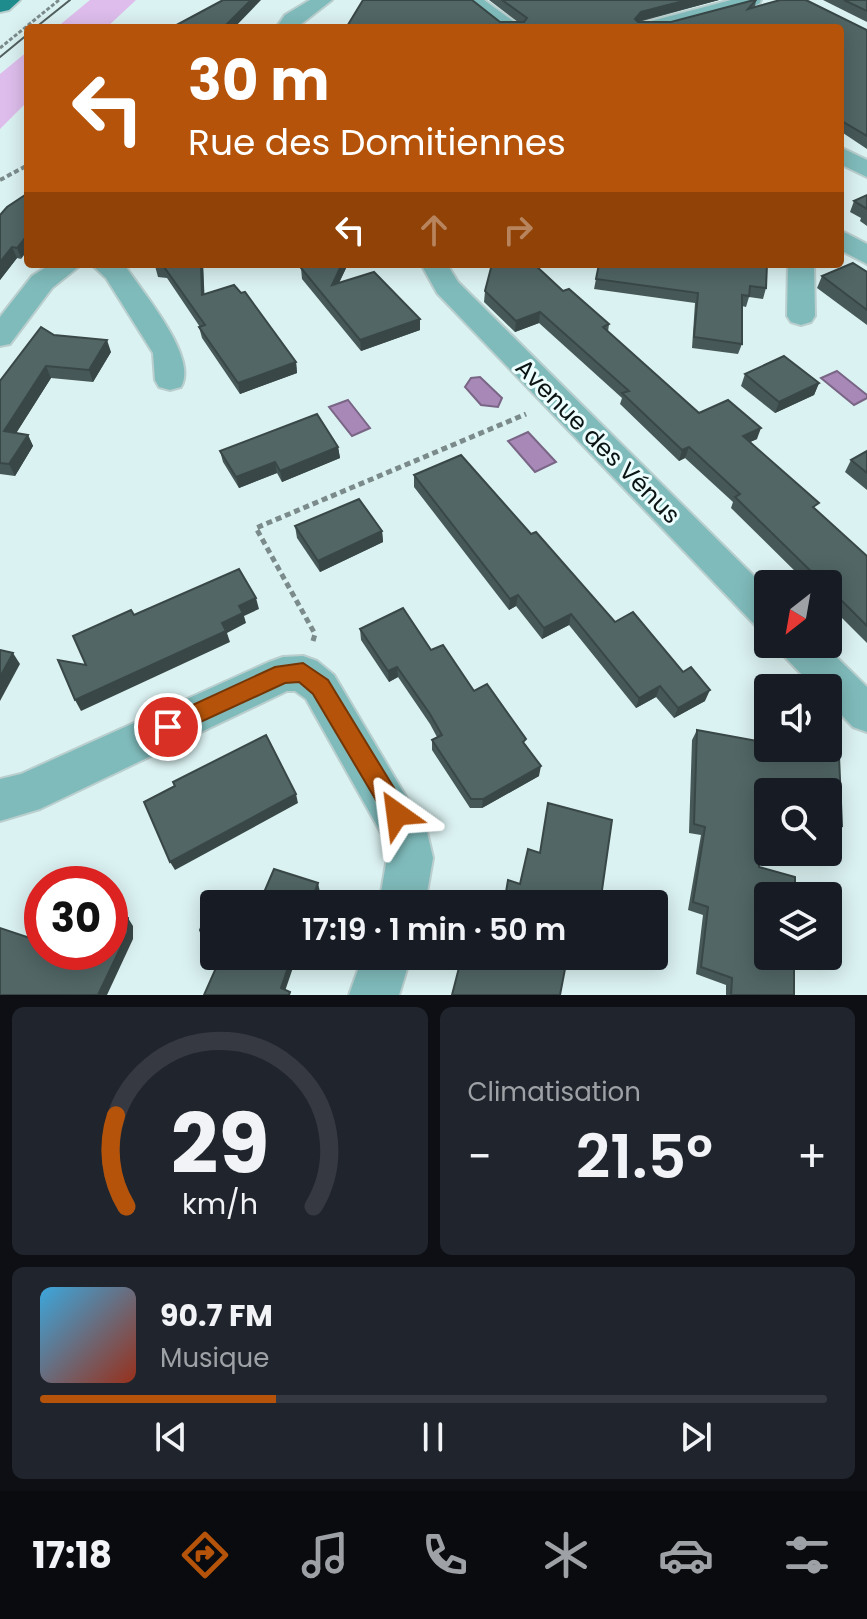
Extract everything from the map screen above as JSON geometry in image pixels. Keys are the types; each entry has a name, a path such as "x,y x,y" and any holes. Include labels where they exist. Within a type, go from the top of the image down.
{"main road":[{"path":"0,5 8,0"}],"street":[{"path":"289,24 323,0"},
{"path":"472,0 507,24"},
{"path":"671,0 697,14"},
{"path":"661,24 752,0"},
{"path":"844,157 867,172 844,184"},
{"path":"844,241 867,256"},
{"path":"0,337 42,282 63,268"},
{"path":"109,268 116,273 168,353 170,380"},
{"name":"Avenue des Vénus","path":"436,268 447,287 754,600"},
{"path":"801,268 801,316"},
{"path":"812,658 867,714"},
{"path":"0,800 25,794 283,674 303,673 320,687 405,832 410,858 404,890"},
{"path":"374,995 382,970"}],"path":[{"path":"30,24 59,0"},
{"path":"0,48 24,28"},
{"path":"0,180 24,167"},
{"path":"303,673 315,634 256,528 556,399"}],"shaded area":[{"path":"90,0 136,0 110,24 61,24"},
{"path":"24,54 24,105 0,129 0,74"},
{"path":"837,371 867,398 854,405 821,378"},
{"path":"480,377 502,398 498,407 481,405 465,387 471,378"},
{"path":"348,400 370,428 352,436 329,407"},
{"path":"528,432 556,462 535,472 508,441"}],"building":[{"path":"223,0 251,0 227,24 178,24"},
{"path":"363,0 472,0 500,22 524,22 527,18 502,0 687,0 641,12 635,19 638,22 671,22 754,0 748,9 780,0 806,0 867,30 867,136 844,122 844,24 348,24"},
{"path":"844,0 867,0 867,11"},
{"path":"867,195 867,209 854,201"},
{"path":"24,196 24,239 17,248 12,247 0,262 0,215"},
{"path":"853,263 867,272 867,310 822,276"},
{"path":"165,268 201,268 202,295 234,285 241,293 245,292 296,362 238,383 199,327 205,325"},
{"path":"301,268 340,268 332,285 374,272 420,319 360,340"},
{"path":"491,268 538,268 563,291 569,289 609,324 603,327 699,413 728,400 761,428 743,436 819,503 813,507 867,556 867,626 842,601 842,570 810,570 735,497 740,494 689,447 682,450 622,393 629,391 540,312 516,321 485,291"},
{"path":"598,268 767,268 766,288 750,286 749,296 742,295 742,344 694,337 698,293 596,279"},
{"path":"41,327 54,335 107,340 89,370 46,366 4,431 28,435 9,464 0,463 0,381"},
{"path":"784,356 819,383 779,402 745,374"},
{"path":"317,414 338,447 280,471 275,462 236,477 220,451"},
{"path":"867,451 867,473 851,460"},
{"path":"461,455 531,534 536,532 615,622 633,612 683,672 691,667 710,690 678,708 660,686 639,698 571,614 544,628 518,595 510,599 414,475"},
{"path":"359,499 382,531 318,561 295,526"},
{"path":"239,569 256,598 239,606 243,613 222,623 226,631 75,700 58,660 86,665 73,636 131,610 134,615"},
{"path":"403,608 431,650 443,645 474,691 487,684 541,766 483,799 471,799 432,740 442,735 430,714 397,667 388,671 360,629"},
{"path":"0,650 13,653 0,677"},
{"path":"697,730 754,740 754,762 839,762 840,778 754,778 754,866 795,877 795,882 754,882 754,970 794,970 794,995 731,995 732,978 701,967 708,907 693,902 705,827 694,824"},
{"path":"266,735 296,794 170,862 144,802 175,786 173,782"},
{"path":"548,803 612,820 602,890 506,890 508,880 520,884 528,849 540,853"},
{"path":"274,869 318,883 315,890 265,890"},
{"path":"0,928 24,936 24,970 110,970 98,995 0,995"},
{"path":"215,970 287,970 281,988 290,992 289,995 204,995"},
{"path":"458,970 565,970 560,995 452,995"}],"tram line":[{"path":"40,24 70,0"},
{"path":"0,57 24,37"}],"route":[{"path":"168,727 283,674 303,673 320,687 397,814"}]}
